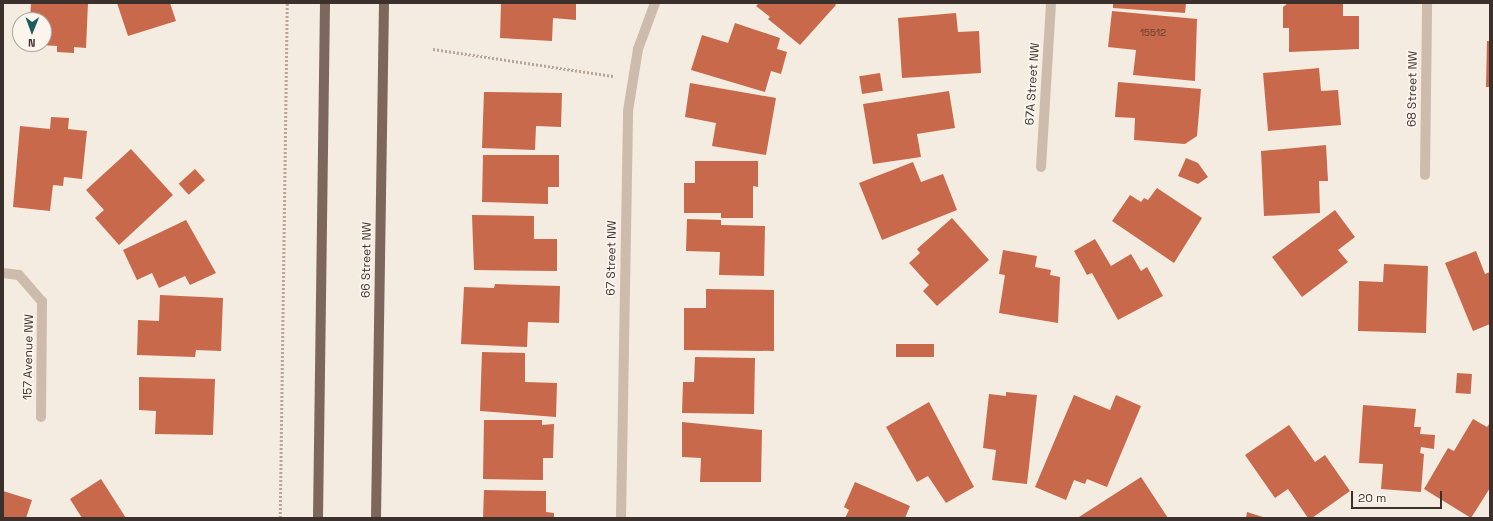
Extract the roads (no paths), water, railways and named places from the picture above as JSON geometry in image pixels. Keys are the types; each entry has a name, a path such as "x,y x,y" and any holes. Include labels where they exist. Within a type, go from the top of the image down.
{"main road":[{"path":"318,518 325,3"},
{"name":"66 Street NW","path":"376,518 384,3"}],"street":[{"name":"67 Street NW","path":"621,518 628,111 631,79 655,3"},
{"name":"67A Street NW","path":"1041,167 1051,3"},
{"name":"68 Street NW","path":"1425,176 1427,3"},
{"name":"157 Avenue NW","path":"3,273 19,275 42,302 41,417"}]}
